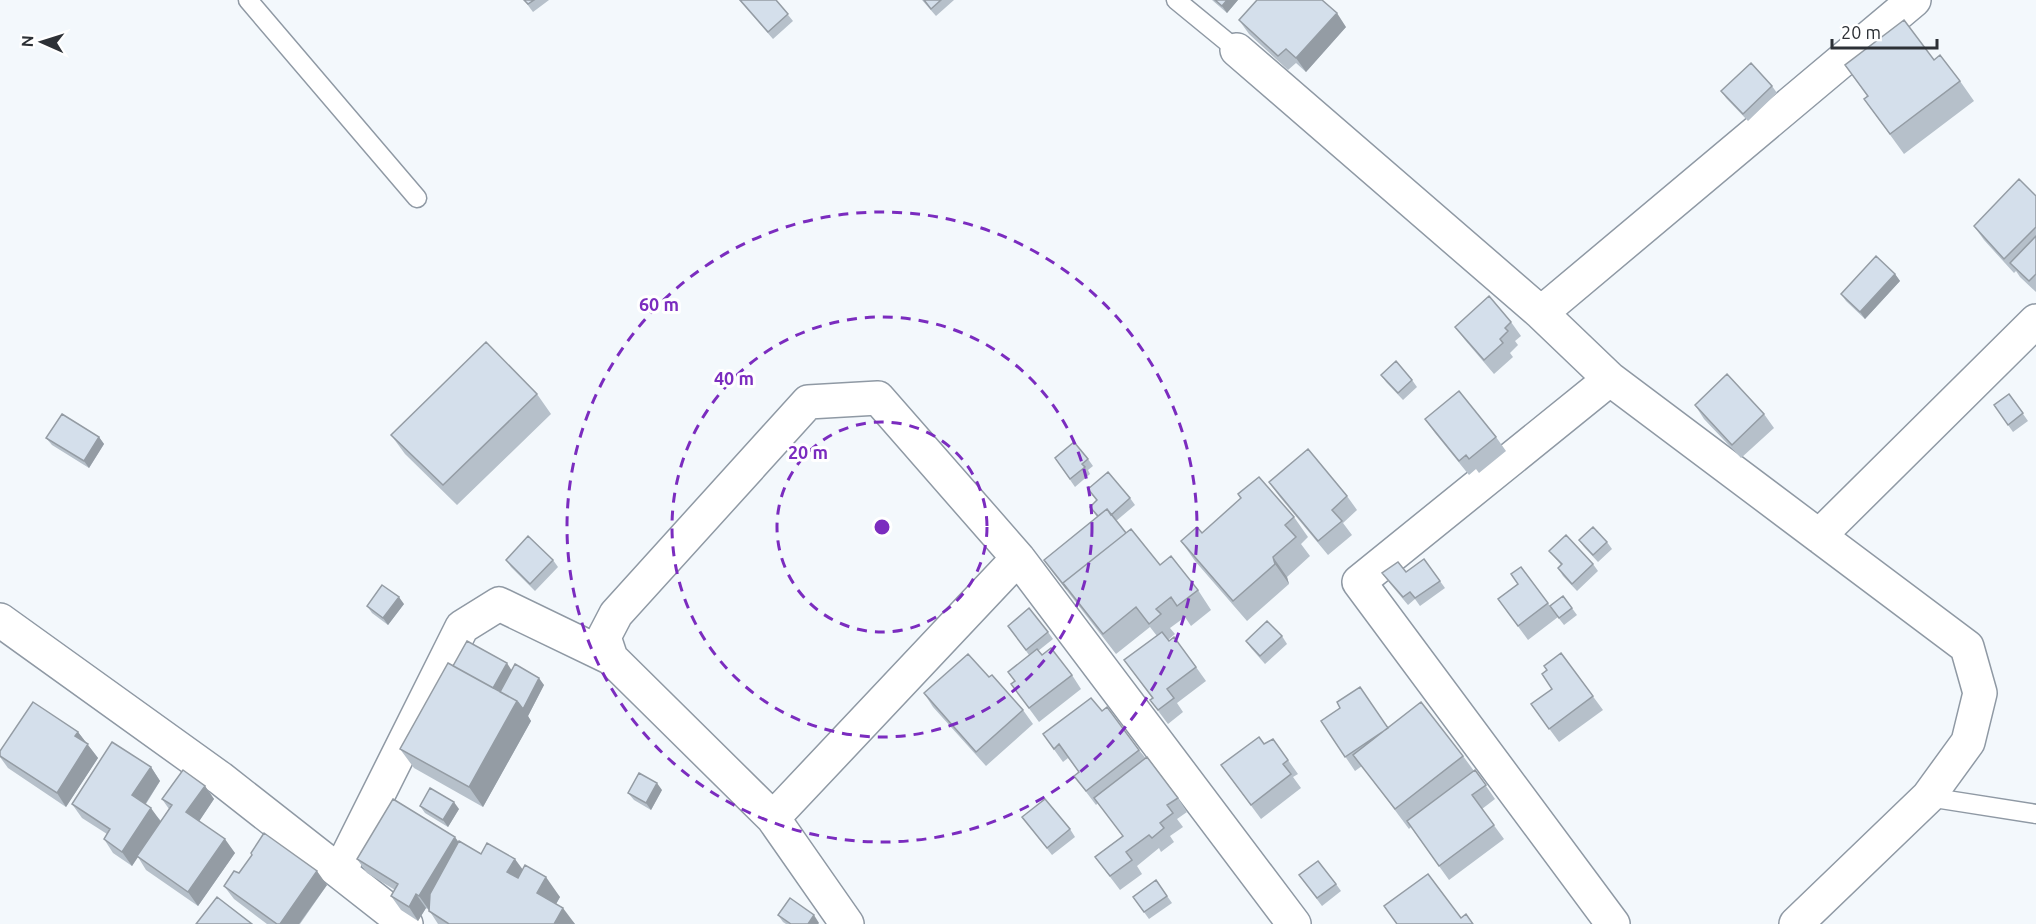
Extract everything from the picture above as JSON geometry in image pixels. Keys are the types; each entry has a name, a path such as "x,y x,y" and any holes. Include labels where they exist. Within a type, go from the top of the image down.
{"street":[{"path":"1541,314 1914,0"},
{"path":"1237,50 1541,314 1610,379 1967,647 1980,693 1968,742 1928,797 1796,924"},
{"path":"1819,536 2036,321"},
{"path":"1610,379 1359,582 1613,924"},
{"path":"611,658 604,637 616,614 808,402 878,398 1018,558 1294,924"},
{"path":"772,818 1018,558"},
{"path":"340,871 462,627 499,604 611,658 772,818 847,924"},
{"path":"0,620 220,778 406,924"}],"lane":[{"path":"248,0 417,198"},
{"path":"1176,0 1237,50"},
{"path":"1928,797 2036,814"}],"building":[{"path":"740,0 776,0 788,14 768,32"},
{"path":"924,0 941,0 931,9"},
{"path":"1215,0 1227,0 1222,6"},
{"path":"1257,0 1322,0 1337,13 1296,58 1286,49 1278,56 1239,20"},
{"path":"1904,20 1934,60 1940,55 1960,81 1890,134 1864,99 1868,96 1845,65"},
{"path":"1751,63 1772,86 1743,114 1721,91"},
{"path":"2019,179 2036,196 2036,227 2004,259 1974,226"},
{"path":"2036,236 2036,274 2029,281 2010,263"},
{"path":"1876,256 1895,274 1860,312 1841,294"},
{"path":"1489,296 1511,322 1505,328 1508,331 1500,339 1503,343 1484,360 1455,327"},
{"path":"486,342 537,394 443,485 391,435"},
{"path":"1396,361 1412,380 1398,393 1381,375"},
{"path":"1727,374 1764,414 1732,445 1695,405"},
{"path":"1459,391 1496,437 1469,459 1466,455 1459,461 1425,419"},
{"path":"2009,394 2023,413 2008,425 1994,405"},
{"path":"62,414 99,437 84,461 46,438"},
{"path":"1074,442 1088,459 1082,464 1085,467 1070,479 1055,458"},
{"path":"1308,449 1347,496 1332,510 1342,521 1318,541 1269,482"},
{"path":"1108,472 1130,498 1111,515 1107,509 1098,516 1090,507 1097,500 1088,489"},
{"path":"1259,477 1294,517 1285,525 1296,537 1273,557 1275,564 1233,601 1181,541 1197,527 1202,533 1241,498 1238,494"},
{"path":"1107,509 1126,533 1063,583 1067,589 1044,560"},
{"path":"1593,527 1607,542 1593,555 1579,540"},
{"path":"1131,529 1160,565 1171,556 1198,590 1177,606 1171,597 1156,609 1161,614 1149,624 1136,607 1103,634 1063,583"},
{"path":"1566,535 1593,564 1572,584 1558,568 1562,564 1549,551"},
{"path":"528,536 553,560 530,584 506,560"},
{"path":"1424,559 1440,581 1415,598 1410,592 1403,597 1382,573 1398,562 1406,572"},
{"path":"1521,567 1548,603 1518,626 1498,599 1518,584 1511,574"},
{"path":"382,585 399,597 383,618 367,606"},
{"path":"1563,596 1572,608 1559,618 1550,606"},
{"path":"1029,608 1048,632 1026,650 1008,626"},
{"path":"1267,621 1282,636 1260,656 1246,641"},
{"path":"1162,632 1169,641 1174,637 1196,667 1167,689 1174,698 1158,710 1150,700 1153,698 1124,660"},
{"path":"467,641 507,663 493,688 453,666"},
{"path":"1051,648 1072,675 1029,708 1011,684 1015,681 1008,672 1037,649 1042,655"},
{"path":"1561,653 1593,696 1549,729 1531,704 1552,689 1542,674 1547,670 1544,666"},
{"path":"968,654 989,677 992,675 1023,710 976,752 924,693"},
{"path":"448,663 517,701 469,787 400,749"},
{"path":"515,664 539,678 523,709 517,701 500,692"},
{"path":"1360,687 1388,728 1345,757 1321,721 1340,708 1337,702"},
{"path":"1091,698 1102,711 1107,707 1139,750 1086,791 1074,776 1079,772 1059,744 1054,749 1043,734"},
{"path":"33,702 78,732 75,736 88,744 57,793 0,756 0,751"},
{"path":"1421,702 1463,756 1395,809 1353,755"},
{"path":"1259,737 1264,744 1273,739 1288,760 1283,764 1291,774 1251,805 1221,765"},
{"path":"112,742 151,767 132,795 151,808 122,852 104,839 110,829 72,804"},
{"path":"1147,757 1178,798 1167,805 1173,813 1160,823 1164,828 1152,838 1149,835 1126,852 1132,860 1110,876 1095,857 1123,836 1094,798"},
{"path":"183,770 205,786 186,812 225,839 188,892 137,856 172,805 162,799"},
{"path":"1475,770 1486,785 1472,795 1494,825 1439,866 1407,821"},
{"path":"639,773 657,783 646,803 628,793"},
{"path":"430,788 454,802 443,820 420,806"},
{"path":"393,799 455,837 419,896 416,894 409,907 391,896 398,884 357,859"},
{"path":"1045,799 1070,829 1047,848 1022,817"},
{"path":"264,833 317,871 280,924 224,886 234,871 239,873"},
{"path":"459,841 481,854 487,843 515,859 507,872 518,878 525,865 546,877 537,893 563,908 554,924 449,924 429,911 430,894"},
{"path":"1318,861 1336,884 1317,898 1299,875"},
{"path":"1428,874 1461,918 1466,914 1473,924 1397,924 1384,906"},
{"path":"1156,880 1167,896 1144,912 1133,897"},
{"path":"217,897 252,924 196,924"},
{"path":"790,898 814,915 808,924 791,924 778,915"}]}
